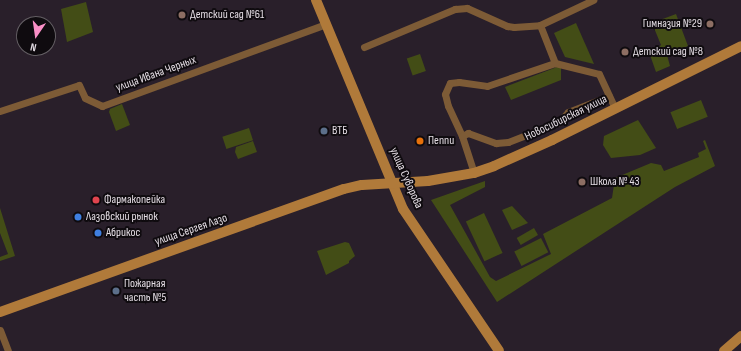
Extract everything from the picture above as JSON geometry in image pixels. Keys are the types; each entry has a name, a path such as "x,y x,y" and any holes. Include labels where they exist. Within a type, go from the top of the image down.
{"street":[{"name":"улица Суворова","path":"316,0 403,209 500,351"},
{"path":"364,47 455,9 467,8 507,26 540,25 593,0"},
{"name":"улица Ивана Черных","path":"0,111 79,85 85,98 102,106 326,24"},
{"path":"540,25 555,63"},
{"name":"Новосибирская улица","path":"392,182 428,181 474,173 504,162 741,46"},
{"path":"474,173 462,136 448,106 445,94 450,83 459,82 487,86 555,63 598,74 615,109"},
{"path":"462,136 468,133 496,143 508,142 559,122 568,112 609,96"},
{"name":"улица Сергея Лазо","path":"0,312 344,189 362,185 392,182"},
{"path":"0,330 8,351"},
{"path":"724,351 741,336"}],"green space":[{"path":"86,2 93,32 67,42 61,9"},
{"path":"676,14 688,46 667,55 670,66 656,72 650,55 661,45 652,23"},
{"path":"576,23 594,64 565,57 554,33"},
{"path":"420,54 426,71 413,76 407,59"},
{"path":"557,67 561,67 561,80 511,100 505,87"},
{"path":"701,100 708,117 677,129 670,112"},
{"path":"122,104 130,125 116,131 109,112 110,109"},
{"path":"638,120 656,148 640,155 611,158 603,145 604,136"},
{"path":"249,128 253,140 226,149 222,137"},
{"path":"705,140 715,166 675,187 497,302 431,200 485,181 485,187 450,205 490,277 496,281 551,254 543,234 612,198 615,178 651,163 661,165 664,171 699,157 698,153 706,149 703,141"},
{"path":"253,141 257,152 238,159 235,152 236,147"},
{"path":"512,206 528,223 512,230 502,210"},
{"path":"0,208 15,256 0,261 0,257 8,254 0,233"},
{"path":"484,213 503,253 484,261 466,221"},
{"path":"534,228 538,235 521,245 517,238"},
{"path":"541,238 548,252 522,266 514,252"},
{"path":"345,242 349,243 355,256 349,261 349,263 326,275 317,251"}],"place":[{"name":"Детский сад №61","path":"182,15"},
{"name":"Гимназия №29","path":"710,24"},
{"name":"Детский сад №8","path":"625,52"},
{"name":"ВТБ","path":"324,131"},
{"name":"Пеппи","path":"420,141"},
{"name":"Школа № 43","path":"582,182"},
{"name":"Фармакопейка","path":"96,200"},
{"name":"Лазовский рынок","path":"78,217"},
{"name":"Абрикос","path":"98,233"},
{"name":"Пожарная часть №5","path":"116,291"}]}
